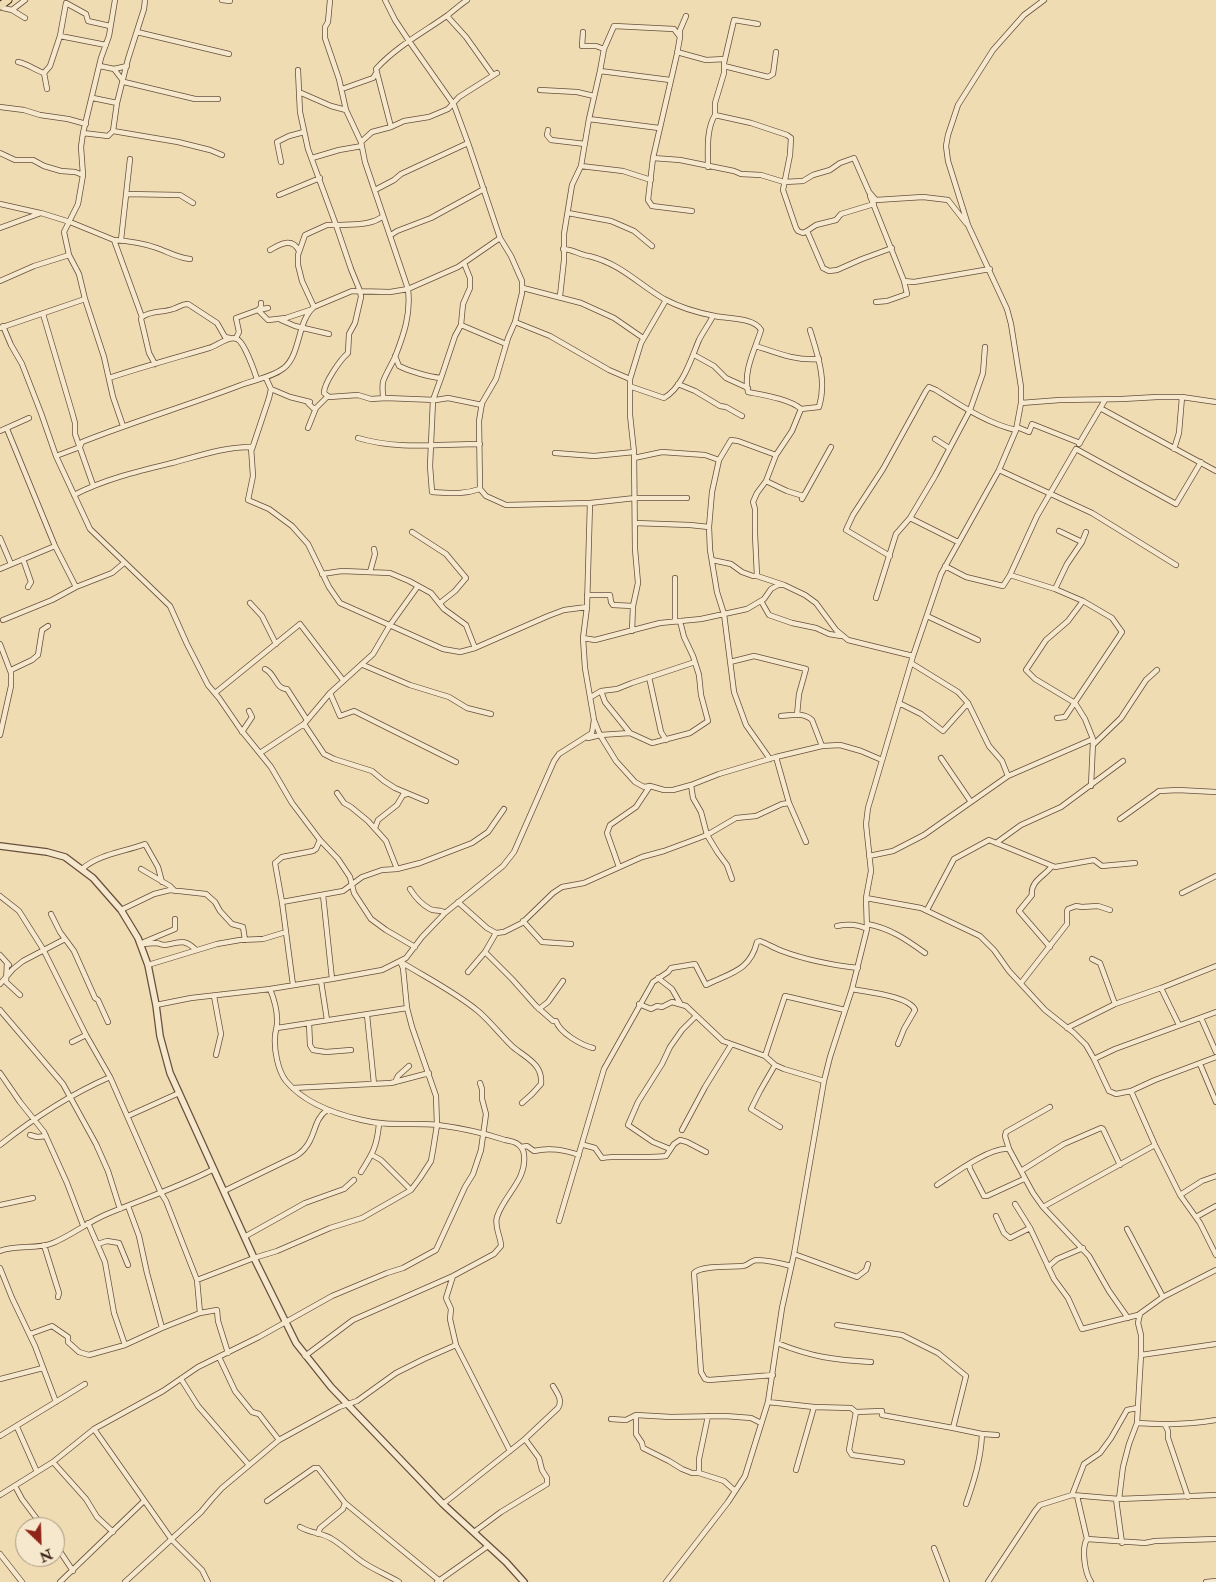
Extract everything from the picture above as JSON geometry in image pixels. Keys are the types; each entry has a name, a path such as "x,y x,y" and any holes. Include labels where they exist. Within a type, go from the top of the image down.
{"highway":[{"path":"1,6 8,0"}],"street":[{"path":"12,10 26,0"},
{"path":"115,0 109,36 83,133 81,147 83,175 78,204 64,232 69,255 79,274 123,426"},
{"path":"83,133 108,136 113,131 117,103 145,0"},
{"path":"222,0 230,1"},
{"path":"330,0 325,38 342,90 346,110 361,144 408,289 409,314 395,356 383,381 383,398"},
{"path":"385,0 395,20 453,104 500,238 511,256 522,281 523,288 515,322 506,344 496,379 482,405 479,421 480,489 486,496 506,505 590,504 635,498 687,498"},
{"path":"391,127 376,69 409,41 466,0"},
{"path":"666,1582 745,1476 768,1402 824,1081 858,968 867,927 866,898 871,871 866,824 868,808 913,656 945,566 999,470 1017,428 1021,403 1021,387 1011,324 1002,294 953,197 946,146 952,119 958,105 993,50 1024,16 1044,0"},
{"path":"44,73 50,66 60,36 66,2 86,14 88,22 110,26"},
{"path":"1,6 25,18"},
{"path":"312,158 361,144 372,132 404,121 422,119 448,109 467,92 495,74 466,37 446,16"},
{"path":"686,16 680,30 677,52 659,128 648,200 652,206 692,211"},
{"path":"708,167 708,149 712,120 715,115 715,103 734,20 758,24"},
{"path":"560,296 564,260 564,234 572,185 581,166 604,49 614,26 674,29 680,36"},
{"path":"137,32 229,54"},
{"path":"583,32 582,46 596,46 604,49"},
{"path":"60,36 106,45"},
{"path":"677,52 706,60 725,59"},
{"path":"724,66 768,78 773,74 776,52"},
{"path":"18,62 44,73"},
{"path":"100,66 114,69 127,66"},
{"path":"114,69 124,82 194,99 218,99"},
{"path":"298,70 300,112 304,132 361,298 355,323 349,334 348,353 342,359 324,389 324,393 328,396"},
{"path":"600,71 670,80"},
{"path":"342,90 373,78 377,72"},
{"path":"44,73 47,89"},
{"path":"540,90 578,92 594,96"},
{"path":"299,92 331,106 346,110"},
{"path":"93,98 117,103"},
{"path":"0,107 24,110 40,116 68,119 86,124"},
{"path":"715,115 751,123 787,135 790,138 790,155 783,190 798,231 807,231 816,225 836,220 841,214 874,204"},
{"path":"589,118 659,128"},
{"path":"548,130 547,135 551,140 585,144"},
{"path":"113,131 153,136 210,150 222,155"},
{"path":"281,162 277,142 304,132"},
{"path":"375,190 401,174 468,144"},
{"path":"0,153 15,160 33,160 44,166 83,175"},
{"path":"653,158 680,160 784,182 803,181 812,175 830,170 840,163 854,158 892,248 907,294 887,301 876,302"},
{"path":"121,240 130,159"},
{"path":"581,166 623,171 651,180"},
{"path":"279,195 320,178"},
{"path":"391,235 431,218 484,189"},
{"path":"868,192 876,200 953,197"},
{"path":"127,194 180,195 194,203"},
{"path":"953,197 968,225"},
{"path":"0,204 70,222 114,240 144,244 169,252 180,258 190,259"},
{"path":"568,213 611,221 634,232 652,246"},
{"path":"0,228 41,214"},
{"path":"56,456 80,447 82,442 123,426 257,379 273,376 286,366 291,358 312,309 298,264 299,251 305,235 327,226 370,222 383,216"},
{"path":"807,231 823,268 828,271 838,270 862,258 892,248"},
{"path":"258,310 268,320 280,320 312,309 352,291 390,292 408,289 464,263 500,238"},
{"path":"114,240 142,317 147,346 155,364"},
{"path":"270,250 281,243 286,243 296,246 299,251"},
{"path":"563,249 602,259 630,274 666,300 712,316 736,318 756,324 761,330 748,367 748,392 765,397 779,398 801,410 820,407 822,396 822,374 810,330"},
{"path":"0,280 34,266 69,255"},
{"path":"464,263 470,278 470,288 463,304 461,325 455,336 433,400 430,466 432,492 455,494 480,489"},
{"path":"904,281 914,282 990,270"},
{"path":"523,288 560,296 581,304 614,318 643,338"},
{"path":"85,299 2,327 22,364 56,456 90,529 170,606 208,685 242,732 271,767 292,803 320,840 338,859 350,877 351,884 371,919 415,947"},
{"path":"632,631 633,606 638,583 635,548 634,455 630,415 630,379 643,338 666,300"},
{"path":"258,310 261,307 261,302"},
{"path":"142,317 152,312 174,309 188,304 217,323 225,337 236,338 241,342 257,379"},
{"path":"236,338 239,332 236,318 268,308"},
{"path":"42,314 72,412 75,434 93,485"},
{"path":"632,387 664,398 668,396 678,384 689,364 712,316"},
{"path":"280,320 294,326 329,334"},
{"path":"515,322 550,336 608,370 630,379"},
{"path":"461,325 506,344"},
{"path":"108,378 212,348 230,338"},
{"path":"756,346 793,358 818,359"},
{"path":"876,598 896,534 910,518 970,410 983,373 985,347"},
{"path":"395,356 399,366 406,370 440,378"},
{"path":"696,356 714,366 726,378 748,388"},
{"path":"107,370 118,375"},
{"path":"736,382 747,376"},
{"path":"266,378 271,389 266,412 252,449 253,476 248,500 269,509 292,526 308,544 322,574 340,603 443,649 460,652 475,648 564,610 587,606"},
{"path":"678,384 742,416"},
{"path":"890,556 846,530 853,514 882,469 929,387 1003,427 1017,428 1029,432 1032,424 1080,443"},
{"path":"271,389 309,402 313,408 316,408"},
{"path":"308,428 316,408 328,396 358,395 371,399 433,400 448,398 482,405"},
{"path":"1021,403 1060,400 1182,398 1216,402"},
{"path":"1174,449 1179,433 1182,398"},
{"path":"945,566 966,577 1003,586 1037,516 1104,400"},
{"path":"1100,408 1216,470"},
{"path":"757,576 754,502 757,493 766,480 776,455 792,432 801,410"},
{"path":"0,431 29,418"},
{"path":"7,429 55,546 76,587"},
{"path":"358,438 377,443 432,446 480,444"},
{"path":"935,439 949,448"},
{"path":"770,759 746,725 734,692 724,614 717,592 710,550 709,527 712,492 718,460 732,440 776,455"},
{"path":"74,495 93,485 232,447 251,447 252,449"},
{"path":"766,480 802,497 831,447"},
{"path":"1076,449 1176,504 1201,462"},
{"path":"555,453 594,456 662,452 705,454 718,460"},
{"path":"999,470 1107,522 1176,565"},
{"path":"590,504 587,606 582,638 585,668 594,720 600,735 616,761 635,782 644,787 650,786 664,790 673,790 776,757 822,746 840,745 882,760"},
{"path":"910,518 958,542"},
{"path":"635,523 709,527"},
{"path":"1059,531 1082,542"},
{"path":"412,532 446,554 466,578 455,591 440,603"},
{"path":"1055,589 1086,532"},
{"path":"0,538 11,564"},
{"path":"0,569 55,546"},
{"path":"370,572 376,554 374,549"},
{"path":"23,559 31,582 28,587"},
{"path":"712,560 731,564 742,572 784,585 805,595 816,603 836,630 855,642 913,656"},
{"path":"3,620 112,573 124,563"},
{"path":"322,574 342,570 390,574 418,586 431,593 444,609 466,625 475,648"},
{"path":"1010,575 1055,589 1083,601 1112,618 1122,632 1075,704 1065,717 1057,718"},
{"path":"600,691 608,706 630,733 652,743 690,732 708,721 695,662 677,621 675,578"},
{"path":"582,638 595,640 677,621 700,619 747,609 761,602 768,596 771,589 778,585 784,585"},
{"path":"260,753 305,722 343,680 373,654 390,625 418,586"},
{"path":"587,595 608,594 613,605 633,606"},
{"path":"1083,601 1068,621 1046,640 1026,670 1035,679 1075,704 1085,719 1094,738 1091,786"},
{"path":"761,602 769,615 792,623 816,628 830,634 843,636"},
{"path":"250,603 262,616 276,644"},
{"path":"927,616 978,640"},
{"path":"215,693 300,624 343,680"},
{"path":"11,673 11,670 38,655 42,630 48,626"},
{"path":"0,644 11,673 11,686 0,735"},
{"path":"730,662 754,656 806,669 799,694 797,715"},
{"path":"591,697 600,691 617,689 695,662"},
{"path":"911,663 958,692 968,703 989,746 1002,761 1008,776"},
{"path":"362,664 410,685 449,697 467,708 491,714"},
{"path":"265,669 270,671 278,687 287,689 324,754 372,771 384,782 426,801"},
{"path":"1093,745 1121,718 1146,680 1157,670"},
{"path":"649,677 660,732 666,740"},
{"path":"330,693 340,716 354,711 456,762"},
{"path":"899,703 922,714 943,732 968,703"},
{"path":"242,732 252,717 249,711"},
{"path":"781,716 806,715 812,720 822,746"},
{"path":"156,1005 191,998 332,980 382,970 406,958 422,937 445,913 504,866 514,852 554,761 559,754 592,733 594,720"},
{"path":"584,739 600,735 630,733"},
{"path":"869,856 893,850 924,835 1008,776 1094,738"},
{"path":"776,757 789,803 806,842"},
{"path":"941,758 971,802"},
{"path":"996,843 1021,826 1061,807 1123,761"},
{"path":"691,785 707,835 727,865 732,880"},
{"path":"619,867 607,833 610,825 636,807 650,786"},
{"path":"1120,819 1159,791 1196,790 1216,792"},
{"path":"337,793 344,804 351,807 378,832"},
{"path":"374,828 378,820 407,794"},
{"path":"458,902 487,928 496,933 504,932 524,921 562,887 584,883 642,857 707,835 736,818 756,816 782,804 789,803"},
{"path":"282,902 343,891 362,877 382,870 397,869 420,863 472,843 488,832 504,809"},
{"path":"374,828 386,841 397,869"},
{"path":"294,986 275,863 282,856 313,851 320,840"},
{"path":"927,910 954,860 989,840 1055,867 1094,860 1102,866 1135,863"},
{"path":"82,869 91,862 111,854 145,844 158,867 162,882"},
{"path":"0,846 65,857 93,878 121,910 141,944 148,965 163,1050 179,1093 246,1236 254,1258 305,1356 331,1387 443,1504 506,1562 524,1582"},
{"path":"1050,947 1019,912 1032,895 1031,890 1035,882 1046,874 1052,866"},
{"path":"140,869 170,886 174,891"},
{"path":"1182,893 1216,876"},
{"path":"410,889 419,902 429,909 442,910 445,913"},
{"path":"121,910 154,894 174,891 210,896 224,918 232,924 243,927 245,940"},
{"path":"323,894 332,980"},
{"path":"0,896 19,911 43,949 86,1035 110,1077 166,1201 197,1280 200,1313"},
{"path":"866,898 927,910 980,936 1045,1010 1086,1045 1108,1091 1116,1094 1131,1091 1216,1057"},
{"path":"1021,983 1067,924 1067,911 1071,907 1098,906 1110,910"},
{"path":"51,914 54,923 74,951 94,998 98,1000 108,1022"},
{"path":"141,944 175,929 175,919"},
{"path":"524,921 542,942 570,944"},
{"path":"837,926 878,926 896,933 925,953"},
{"path":"148,965 217,944 263,939 286,932"},
{"path":"468,972 485,952 496,933"},
{"path":"0,984 14,969 43,949 65,938"},
{"path":"559,1221 604,1069 653,982 671,968 695,964 706,985 735,973 752,956 757,942 760,941 780,950 812,960 858,968"},
{"path":"141,944 157,943 164,945 182,942 189,944 195,950"},
{"path":"485,952 539,1008 556,1021 560,1028 584,1046 593,1048"},
{"path":"0,955 14,969"},
{"path":"1092,959 1100,963 1115,1004"},
{"path":"197,1280 254,1258 277,1252 322,1231 362,1218 411,1190 430,1161 437,1125 436,1096 412,1028 407,1008 404,974 400,961"},
{"path":"400,961 473,1007 512,1046 534,1061 540,1072 541,1084 522,1103"},
{"path":"7,963 6,982 20,995"},
{"path":"1067,1028 1115,1004 1216,966"},
{"path":"658,978 672,989 680,1003 723,1041 765,1056 775,1064 799,1074 824,1081"},
{"path":"321,981 327,1020"},
{"path":"539,1008 548,1002 563,981"},
{"path":"1161,988 1179,1025"},
{"path":"270,989 275,1002 277,1028 275,1037 281,1072 285,1080 293,1088 313,1103 327,1110 379,1124 437,1125 482,1133 516,1142 521,1147 524,1155 522,1171 517,1184 496,1218 501,1246 494,1254 453,1276 353,1320 305,1356"},
{"path":"852,989 897,998 907,1001 913,1006 914,1014 898,1044"},
{"path":"214,996 221,1034 216,1055"},
{"path":"765,1056 785,996 845,1010"},
{"path":"639,1004 652,1009 672,1002 680,1003"},
{"path":"277,1028 407,1008"},
{"path":"0,1010 71,1096 108,1171 120,1209"},
{"path":"1094,1059 1115,1049 1216,1012"},
{"path":"367,1015 374,1084"},
{"path":"670,1149 654,1142 628,1125 638,1102 662,1064 670,1047 682,1030 696,1016"},
{"path":"1201,1018 1216,1052"},
{"path":"310,1023 310,1045 313,1050 326,1052 351,1050"},
{"path":"72,1042 86,1035"},
{"path":"682,1130 705,1087 731,1045"},
{"path":"775,1064 751,1109 780,1127"},
{"path":"1200,1064 1216,1102"},
{"path":"395,1082 398,1076 409,1066"},
{"path":"0,1073 46,1136 67,1183 83,1226"},
{"path":"293,1088 395,1082 429,1074"},
{"path":"0,1145 33,1118 71,1096 110,1077"},
{"path":"0,1495 54,1462 94,1429 181,1379 198,1367 346,1290 403,1268 436,1250 465,1187 473,1174 481,1150 486,1114 482,1102 480,1084"},
{"path":"1131,1091 1155,1145 1180,1194 1196,1217 1216,1255"},
{"path":"128,1116 179,1093"},
{"path":"1050,1108 1006,1132 1005,1136 1009,1150 1024,1179 1043,1207 1083,1248 1128,1318"},
{"path":"224,1191 296,1156 305,1149 320,1115 327,1110"},
{"path":"361,1172 372,1155 377,1141 379,1124"},
{"path":"1021,1171 1064,1144 1101,1128 1120,1165"},
{"path":"30,1135 37,1137 46,1136"},
{"path":"584,1145 594,1148 602,1158 666,1156 670,1149 680,1140 706,1152"},
{"path":"1043,1207 1155,1145"},
{"path":"521,1147 527,1146 534,1151 542,1149 565,1150 579,1155"},
{"path":"937,1185 969,1164 1002,1148 1009,1150"},
{"path":"372,1155 381,1160 411,1190"},
{"path":"969,1164 984,1196 988,1196 1024,1179"},
{"path":"0,1251 53,1242 88,1223 214,1169"},
{"path":"1180,1194 1202,1181 1216,1176"},
{"path":"246,1236 305,1203 344,1189 354,1180"},
{"path":"0,1205 34,1198"},
{"path":"1014,1204 1030,1228 1054,1279 1068,1298 1082,1329 1140,1314 1163,1296 1216,1270"},
{"path":"128,1206 139,1236 162,1328"},
{"path":"1196,1217 1216,1206"},
{"path":"996,1216 1004,1233 1010,1238 1030,1228"},
{"path":"88,1223 105,1262 114,1313 124,1345"},
{"path":"1127,1229 1163,1296"},
{"path":"98,1244 107,1240 119,1243 128,1265"},
{"path":"44,1245 52,1266 59,1293 58,1296"},
{"path":"1048,1266 1057,1259 1083,1248"},
{"path":"794,1254 857,1276 866,1270 868,1264"},
{"path":"773,1375 709,1380 702,1376 694,1273 696,1270 714,1267 745,1266 750,1261 758,1260 791,1266"},
{"path":"0,1268 30,1334 56,1402"},
{"path":"453,1276 446,1298 451,1309 450,1319 456,1345 510,1451"},
{"path":"30,1334 54,1326 68,1336 68,1342 79,1352 89,1355 124,1345 200,1313 217,1310 218,1321 228,1353"},
{"path":"1122,1543 1117,1499 1129,1444 1137,1423 1141,1355 1141,1334 1138,1323 1140,1314"},
{"path":"837,1325 902,1335 938,1353 966,1376 953,1428"},
{"path":"777,1343 800,1352 831,1359 871,1362"},
{"path":"1141,1355 1216,1344"},
{"path":"125,1582 202,1512 222,1488 279,1440 328,1412 357,1401 396,1373 456,1345"},
{"path":"219,1357 235,1391 252,1412 259,1414 279,1440"},
{"path":"0,1379 43,1368"},
{"path":"181,1379 198,1406 249,1465"},
{"path":"0,1436 86,1384"},
{"path":"443,1504 525,1439 560,1406 560,1397 554,1386"},
{"path":"768,1402 814,1407 851,1408 856,1412 882,1411 882,1415 982,1434 997,1435"},
{"path":"796,1470 814,1407"},
{"path":"1088,1540 1074,1495 1084,1464 1100,1453 1111,1438 1126,1410 1137,1408"},
{"path":"856,1412 849,1450 852,1455 902,1462"},
{"path":"611,1419 626,1420 636,1415 738,1416 751,1418 761,1423"},
{"path":"636,1415 636,1434 643,1448 682,1469 724,1481 735,1491"},
{"path":"699,1473 699,1459 708,1416"},
{"path":"1137,1423 1177,1425 1216,1420"},
{"path":"1166,1425 1168,1438 1188,1497"},
{"path":"1168,1431 1177,1425"},
{"path":"17,1427 37,1472"},
{"path":"94,1429 172,1540 202,1570 208,1582"},
{"path":"966,1504 976,1473 982,1434"},
{"path":"474,1532 501,1512 547,1484 547,1478 542,1470 539,1458 525,1439"},
{"path":"54,1462 82,1495 97,1517 113,1532"},
{"path":"268,1502 316,1467 345,1503 439,1581 488,1546"},
{"path":"15,1486 36,1517"},
{"path":"988,1582 1040,1505 1074,1495 1117,1499 1216,1495"},
{"path":"60,1582 144,1501"},
{"path":"320,1533 320,1528 343,1508 345,1503"},
{"path":"300,1526 308,1532 320,1533 349,1550 365,1564 398,1582"},
{"path":"1088,1540 1145,1543 1216,1539"},
{"path":"1088,1540 1085,1543 1084,1558 1088,1578 1091,1582"},
{"path":"934,1548 947,1582"},
{"path":"0,1554 22,1582"},
{"path":"65,1559 73,1571"},
{"path":"1206,1582 1216,1581"}]}
